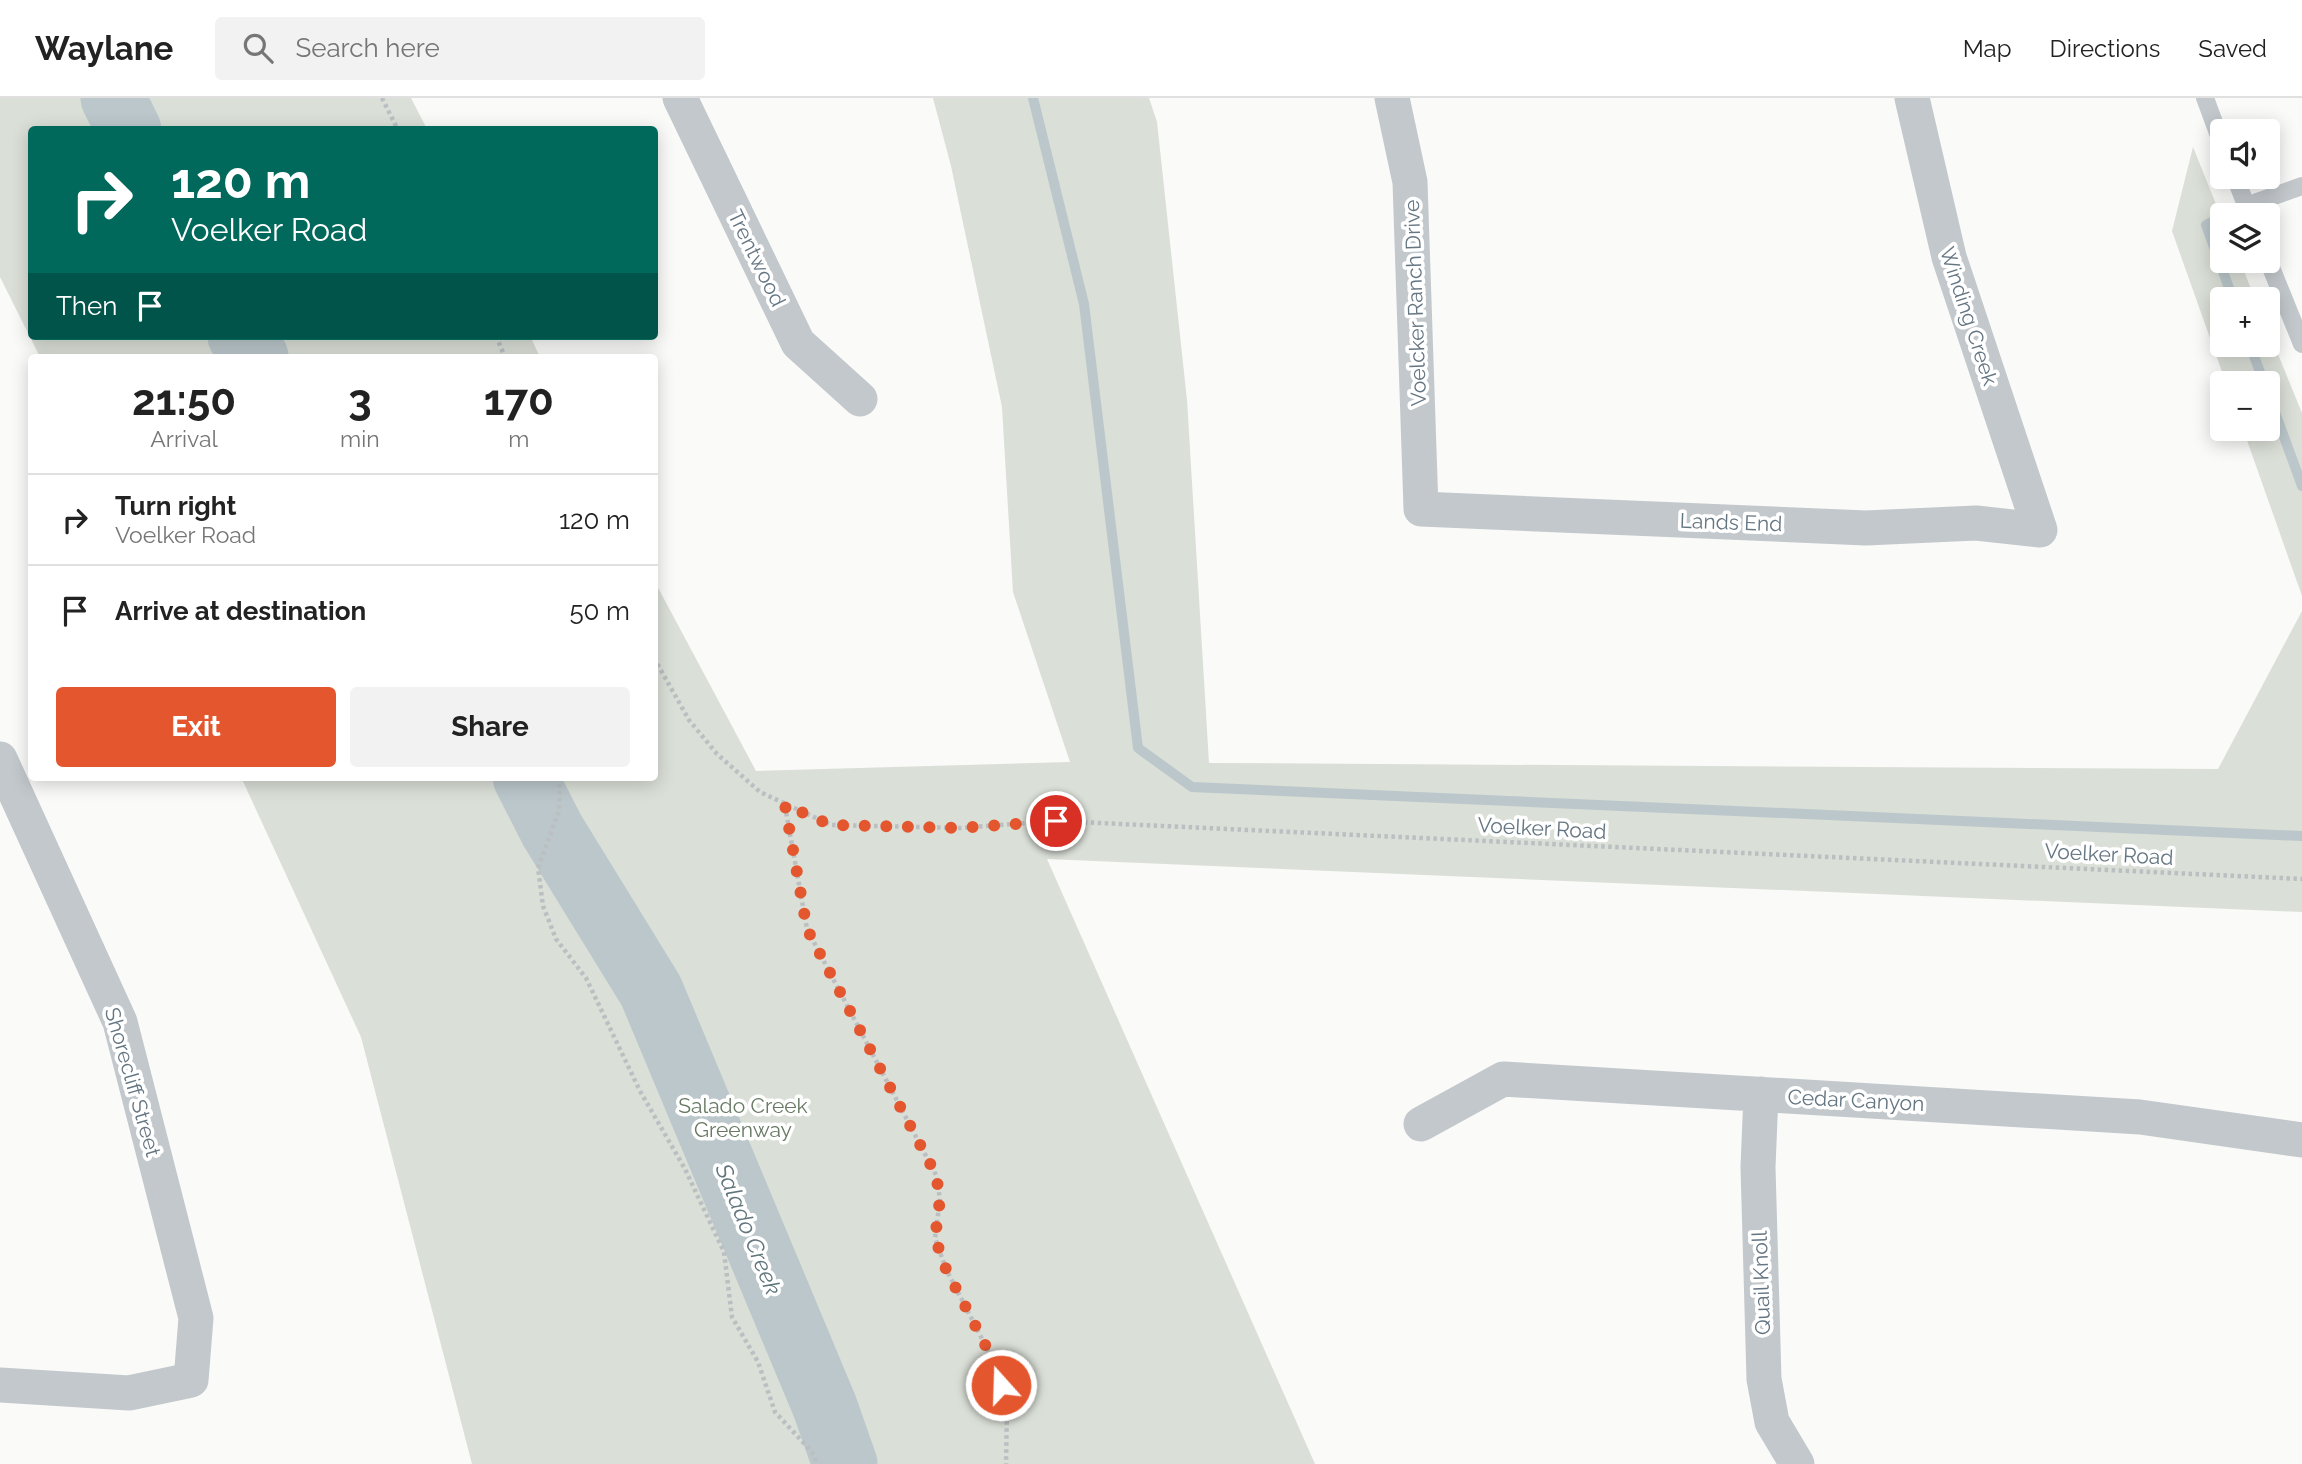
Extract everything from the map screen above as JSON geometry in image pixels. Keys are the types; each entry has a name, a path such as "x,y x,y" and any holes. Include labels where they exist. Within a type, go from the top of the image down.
{"street":[{"name":"Trentwood","path":"680,98 799,343 860,399"},
{"name":"Voelcker Ranch Drive","path":"1392,98 1410,183 1421,509"},
{"name":"Winding Creek","path":"1912,98 1949,257 2040,530"},
{"name":"Lands End","path":"1421,509 1866,528 1976,523 2040,530"},
{"name":"Shorecliff Street","path":"0,1385 129,1393 191,1380 196,1318 120,1022 1,763"},
{"name":"Cedar Canyon","path":"1421,1124 1503,1079 2140,1117 2302,1140"},
{"name":"Quail Knoll","path":"1761,1094 1758,1205 1764,1379 1772,1422 1797,1464"}],"lane":[{"path":"2205,98 2213,119"},
{"path":"2265,203 2302,186"},
{"path":"2273,273 2302,344"}],"path":[{"path":"382,98 396,126"},
{"name":"Voelker Road","path":"658,665 690,720 717,754 760,792 831,825 960,828 1056,821 2302,879"},
{"path":"560,781 559,811 538,868 543,906 556,939 586,978 640,1091 685,1169 724,1252 732,1317 758,1362 775,1412 812,1452 817,1464"},
{"path":"785,805 807,929 936,1175 940,1199 935,1238 946,1269 994,1362 1007,1407 1006,1464"}],"green space":[{"path":"0,98 411,98 425,126 28,126 28,333 0,277"},
{"name":"Salado Creek Greenway","path":"933,98 1149,98 1157,122 1187,400 1209,763 2218,769 2302,611 2302,912 1047,859 1315,1464 472,1464 361,1037 243,781 658,781 658,588 756,771 1070,762 1013,592 1002,407 951,166"},
{"path":"2193,147 2216,203 2210,203 2210,273 2245,273 2250,287 2210,287 2210,338 2172,231"},
{"path":"32,340 532,340 539,354 38,354"},
{"path":"2217,357 2279,357 2302,413 2302,596 2247,441 2280,441 2280,371 2222,371"}],"waterway":[{"name":"Salado Creek","path":"113,98 127,126"},
{"path":"1033,98 1084,304 1138,748 1192,787 2302,836"},
{"path":"2210,223 2206,225 2210,236"},
{"path":"2224,273 2229,287"},
{"name":"Salado Creek","path":"243,340 254,354"},
{"path":"2254,357 2260,371"},
{"path":"2280,426 2302,486"},
{"name":"Salado Creek","path":"527,781 552,830 651,991 825,1407 845,1464"}],"route":[{"path":"1001,1385 994,1362 946,1269 935,1238 940,1199 936,1175 924,1157 807,929 785,805 831,825 960,828 1056,821"}]}
